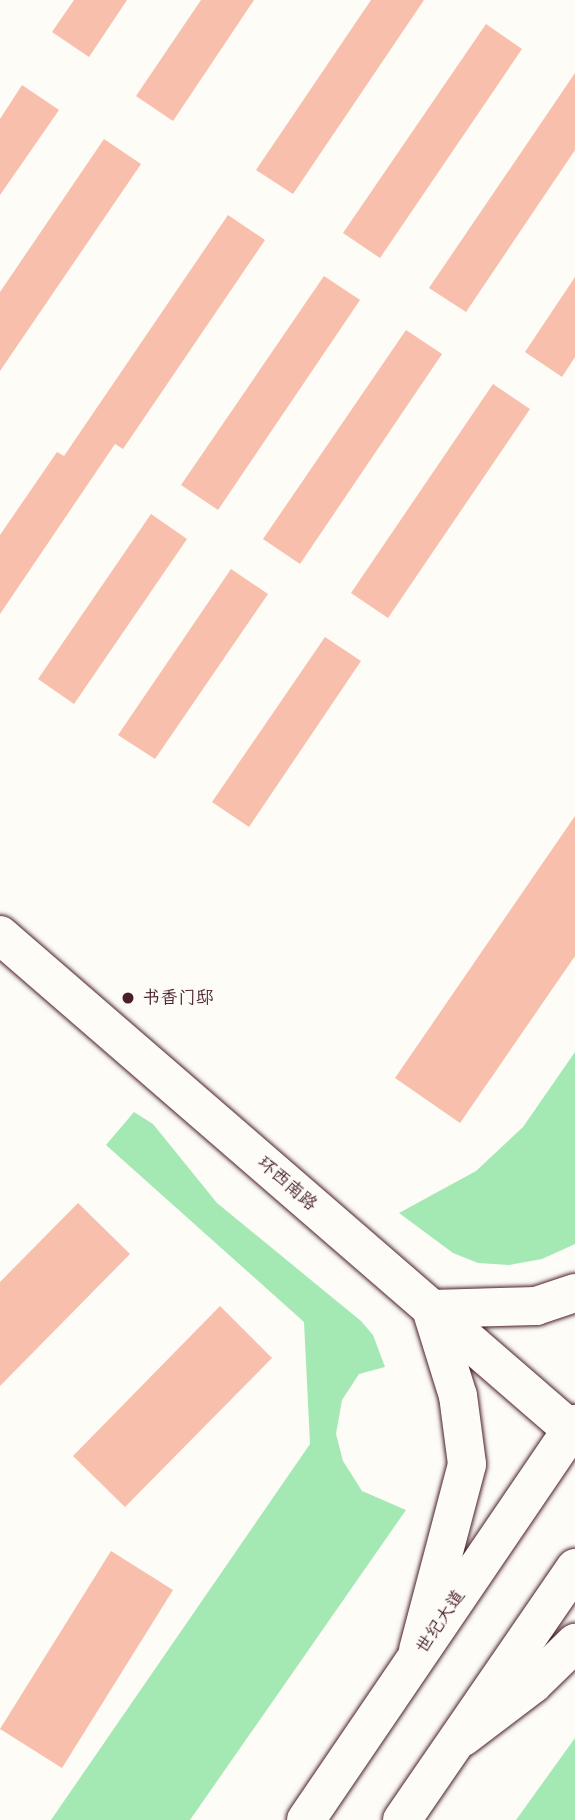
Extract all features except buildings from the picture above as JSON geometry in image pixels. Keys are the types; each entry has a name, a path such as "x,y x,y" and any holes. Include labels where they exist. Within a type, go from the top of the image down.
{"street":[{"name":"环西南路","path":"0,935 574,1429"},
{"path":"415,1660 467,1464 458,1396 432,1309 536,1306 575,1293"},
{"name":"世纪大道","path":"306,1820 574,1429"},
{"path":"402,1820 575,1568"},
{"path":"455,1743 533,1684 575,1643"}],"green space":[{"path":"575,1052 575,1244 542,1259 509,1265 478,1263 453,1253 399,1213 476,1171 523,1127"},
{"path":"134,1112 153,1124 217,1203 361,1321 373,1335 385,1367 359,1374 342,1400 336,1434 343,1461 362,1491 406,1510 190,1820 51,1820 310,1444 304,1322 106,1145"},
{"path":"575,1738 575,1820 516,1820"}],"place":[{"name":"书香门邸","path":"128,998"}]}
